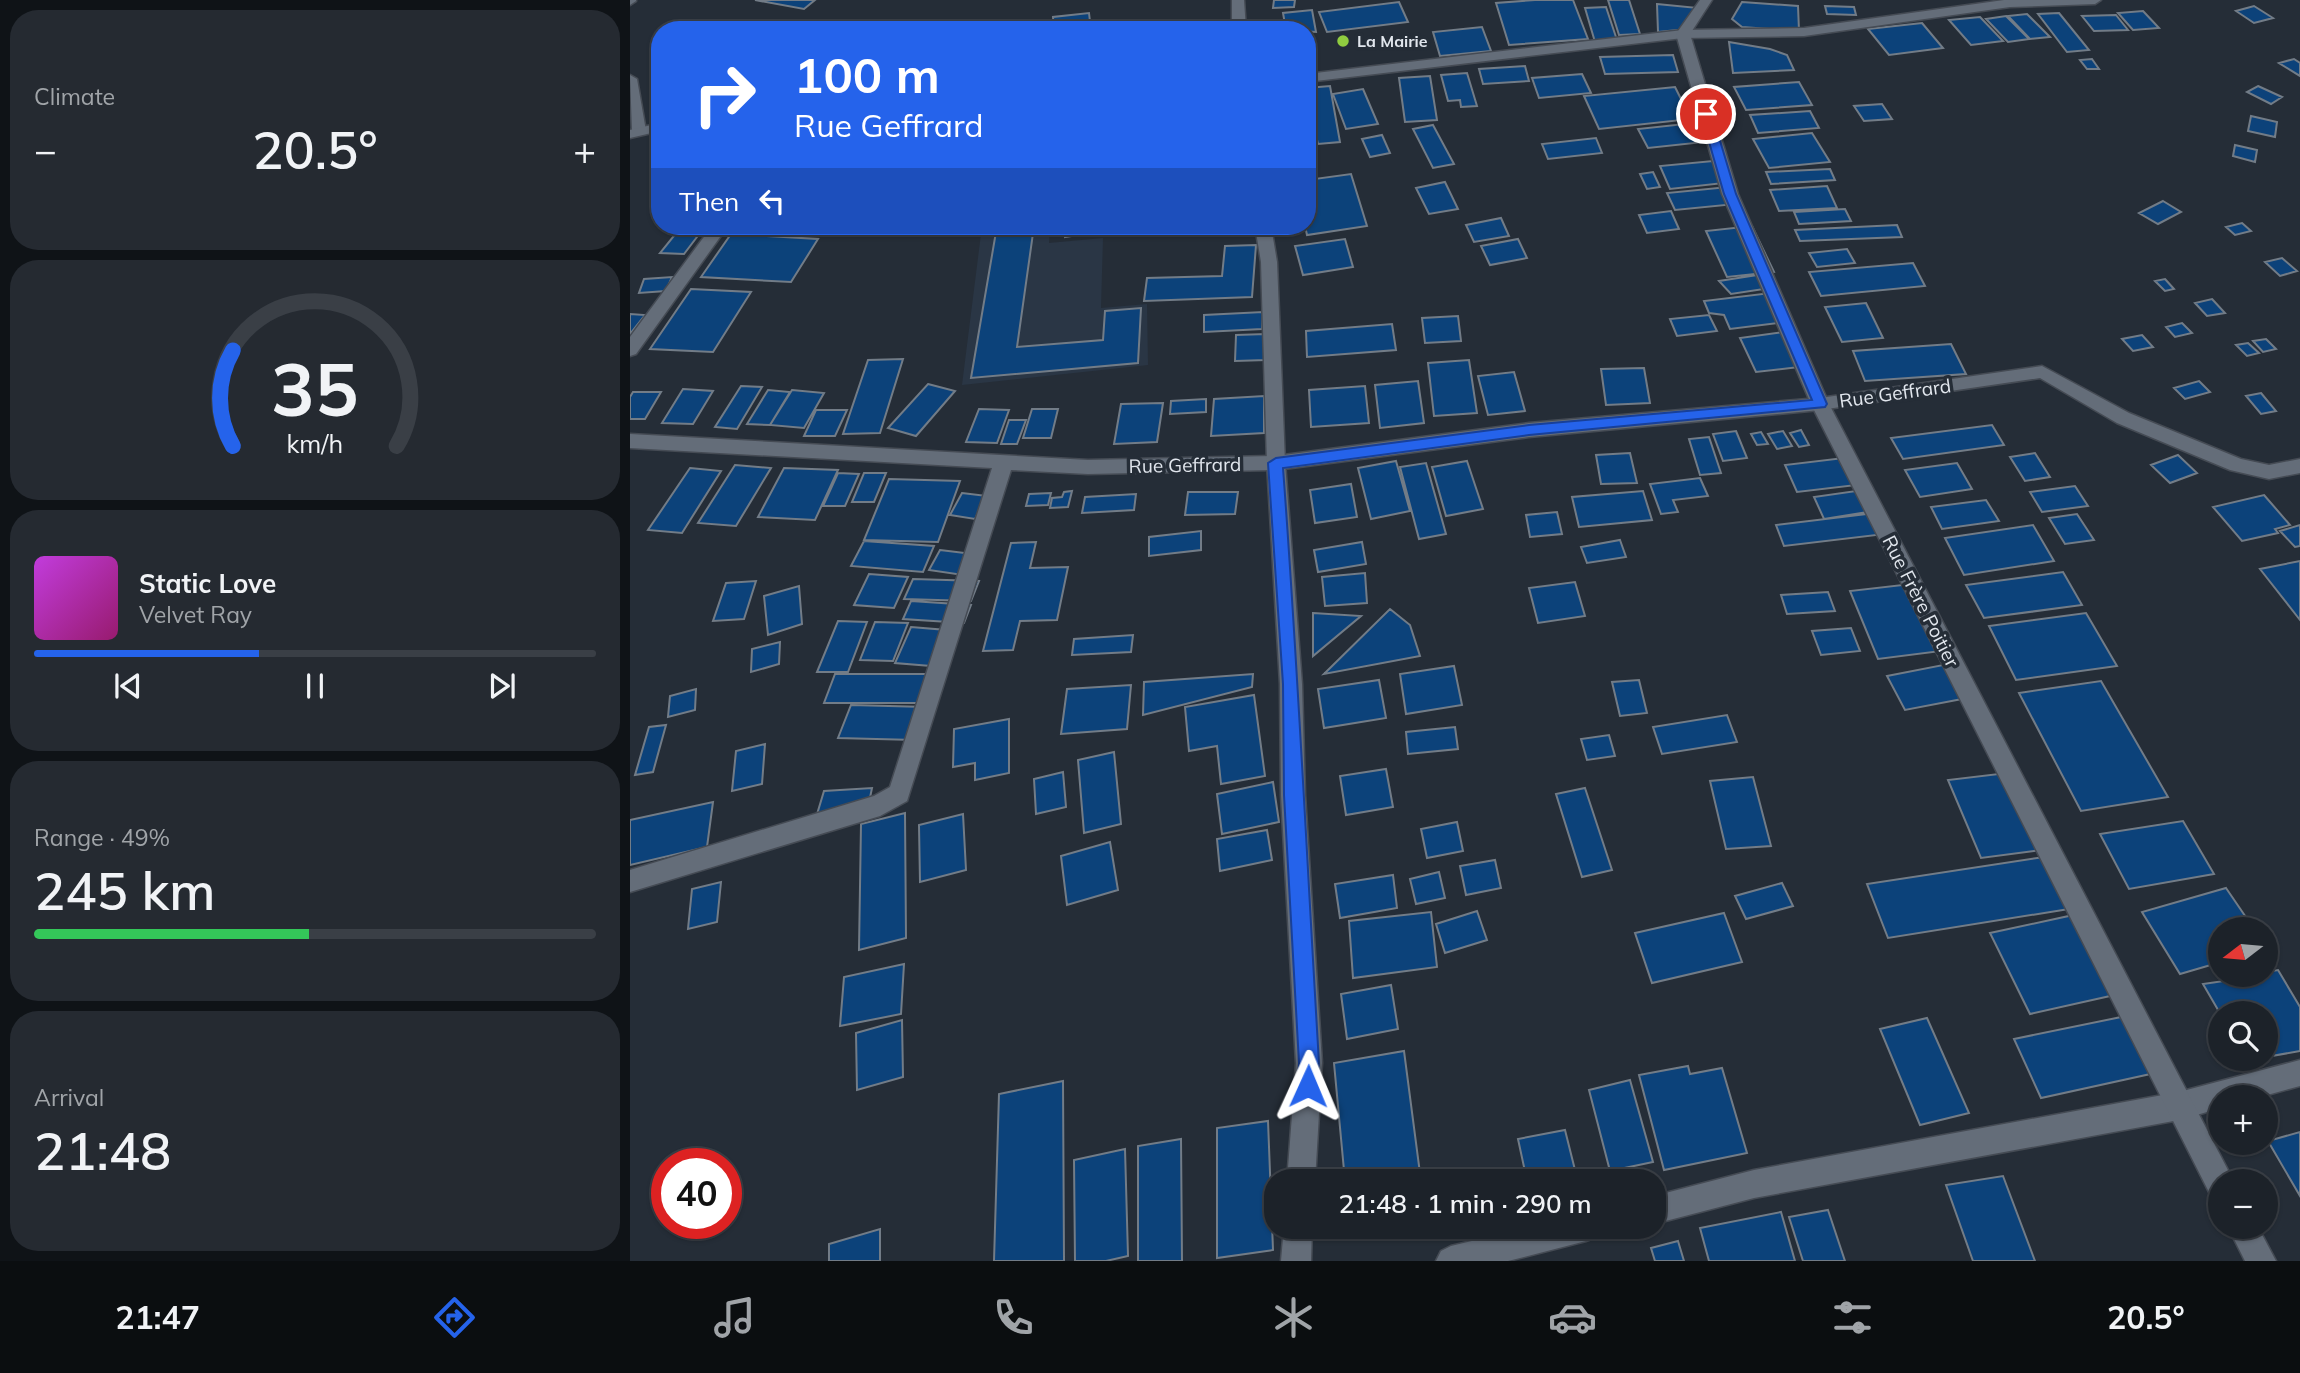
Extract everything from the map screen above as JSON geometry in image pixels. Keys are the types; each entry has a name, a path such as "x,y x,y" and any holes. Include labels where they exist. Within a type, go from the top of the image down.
{"street":[{"path":"1238,0 1239,21"},
{"path":"1683,34 1706,0"},
{"path":"1316,77 1683,34 1804,32 2010,3 2095,0"},
{"name":"Rue Frère Poitier","path":"1683,34 1730,194 1820,404 2212,1169"},
{"path":"630,79 635,133"},
{"path":"630,350 713,235"},
{"path":"1264,235 1269,262 1276,463 1291,684 1293,795 1309,1063 1302,1169"},
{"name":"Rue Geffrard","path":"630,442 1088,467 1276,463 1529,430 1820,404 2042,372 2123,418 2237,465 2269,472 2299,469"},
{"path":"630,881 880,805 899,794 1003,464"},
{"path":"1666,1207 1754,1184 2179,1106 2300,1073"},
{"path":"1296,1261 1297,1239"},
{"path":"1451,1261 1538,1239"},
{"path":"2248,1239 2260,1261"}],"shaded area":[{"path":"981,235 1049,235 1049,243 1103,238 1101,308 1147,304 1148,365 962,385"}],"building":[{"path":"755,0 815,0 804,9"},
{"path":"1274,0 1295,0 1294,7 1273,8"},
{"path":"1573,0 1588,39 1509,45 1496,3"},
{"path":"1608,0 1629,0 1640,34 1619,35"},
{"path":"1399,2 1408,22 1327,32 1319,12"},
{"path":"1742,2 1798,6 1799,31 1742,27 1732,19"},
{"path":"1657,4 1698,8 1687,29 1658,32"},
{"path":"1825,6 1854,7 1856,15 1827,14"},
{"path":"2254,6 2273,18 2254,23 2236,11"},
{"path":"1606,7 1617,40 1595,42 1585,8"},
{"path":"1312,10 1314,21 1284,21 1283,13"},
{"path":"2143,11 2159,28 2133,30 2118,13"},
{"path":"1089,13 1090,21 1053,21 1053,17"},
{"path":"2059,13 2089,50 2067,52 2038,14"},
{"path":"2027,14 2050,37 2030,39 2008,16"},
{"path":"2116,15 2128,30 2094,31 2082,16"},
{"path":"2006,16 2029,39 2008,42 1986,19"},
{"path":"1980,17 2003,41 1971,45 1949,20"},
{"path":"1922,23 1943,48 1889,55 1868,29"},
{"path":"1482,27 1491,51 1440,56 1433,32"},
{"path":"1729,42 1770,49 1787,55 1794,70 1733,73"},
{"path":"1673,55 1678,72 1605,74 1600,57"},
{"path":"2092,59 2099,69 2087,69 2080,60"},
{"path":"2294,59 2300,63 2300,76 2279,63"},
{"path":"1525,66 1529,81 1483,84 1479,69"},
{"path":"1467,73 1477,106 1461,107 1460,100 1448,101 1441,75"},
{"path":"1582,74 1591,93 1539,98 1532,78"},
{"path":"1430,76 1437,120 1405,122 1399,78"},
{"path":"1799,82 1812,105 1746,110 1734,87"},
{"path":"1330,86 1340,142 1318,144 1316,87"},
{"path":"2258,86 2282,97 2271,104 2247,92"},
{"path":"1675,87 1691,119 1599,129 1584,96"},
{"path":"1363,89 1378,124 1346,129 1333,94"},
{"path":"1882,104 1892,119 1864,121 1854,106"},
{"path":"1810,111 1819,128 1758,133 1750,115"},
{"path":"2251,116 2277,122 2275,137 2248,131"},
{"path":"1694,123 1704,142 1648,148 1638,129"},
{"path":"1433,125 1454,164 1433,168 1413,129"},
{"path":"1812,133 1830,162 1769,168 1753,139"},
{"path":"1382,135 1390,153 1370,157 1362,139"},
{"path":"1596,138 1602,153 1548,159 1542,144"},
{"path":"2235,145 2257,150 2255,162 2233,156"},
{"path":"1713,161 1724,183 1670,189 1660,166"},
{"path":"1830,169 1835,180 1771,184 1766,172"},
{"path":"1653,172 1660,187 1647,189 1640,174"},
{"path":"1351,174 1367,226 1316,234 1316,179"},
{"path":"1445,182 1458,209 1429,214 1416,188"},
{"path":"1827,186 1837,208 1779,211 1770,190"},
{"path":"1728,187 1736,204 1675,210 1667,193"},
{"path":"2163,201 2181,212 2158,224 2139,213"},
{"path":"1845,209 1851,221 1799,224 1794,212"},
{"path":"1671,211 1679,229 1647,233 1639,215"},
{"path":"1501,218 1509,236 1474,242 1466,225"},
{"path":"2242,223 2251,231 2235,235 2226,227"},
{"path":"1897,225 1902,237 1800,241 1795,230"},
{"path":"1752,226 1774,272 1727,277 1706,231"},
{"path":"675,235 698,235 684,254 660,253"},
{"path":"730,235 818,239 791,282 701,277"},
{"path":"995,235 1033,235 1017,347 1103,340 1105,311 1141,308 1138,363 971,378"},
{"path":"1345,239 1353,267 1303,275 1295,246"},
{"path":"1518,239 1527,258 1490,265 1481,246"},
{"path":"1256,245 1252,297 1144,301 1147,278 1222,276 1225,246"},
{"path":"1847,249 1855,263 1817,267 1809,253"},
{"path":"2282,258 2297,271 2280,276 2265,262"},
{"path":"1913,263 1925,286 1821,296 1809,272"},
{"path":"1770,273 1777,287 1731,294 1719,281"},
{"path":"672,277 666,291 639,293 644,279"},
{"path":"2165,279 2174,289 2165,291 2155,281"},
{"path":"691,289 751,292 713,352 650,349"},
{"path":"1779,292 1793,321 1730,329 1724,315 1709,313 1704,301"},
{"path":"2212,299 2225,313 2207,316 2195,303"},
{"path":"1866,303 1883,338 1842,342 1825,307"},
{"path":"1263,312 1262,329 1204,332 1204,315"},
{"path":"630,314 645,315 630,334"},
{"path":"1709,315 1717,331 1677,336 1670,319"},
{"path":"1458,316 1461,341 1425,343 1422,318"},
{"path":"2182,323 2192,333 2175,337 2166,327"},
{"path":"1392,324 1396,350 1307,357 1306,331"},
{"path":"1791,331 1808,366 1756,372 1740,338"},
{"path":"1266,334 1266,360 1235,361 1236,335"},
{"path":"2142,335 2153,347 2133,351 2122,339"},
{"path":"2266,339 2276,349 2263,352 2253,341"},
{"path":"2248,343 2259,353 2247,356 2236,345"},
{"path":"1951,344 1966,374 1865,381 1853,351"},
{"path":"903,359 880,433 843,434 868,360"},
{"path":"1469,360 1477,413 1434,416 1428,363"},
{"path":"1644,368 1650,403 1606,405 1601,369"},
{"path":"1514,372 1525,411 1488,415 1478,376"},
{"path":"1418,381 1424,423 1380,428 1375,385"},
{"path":"2199,381 2210,392 2185,399 2174,388"},
{"path":"928,384 955,391 916,436 888,428"},
{"path":"741,386 762,387 737,429 715,427"},
{"path":"1365,386 1369,423 1311,427 1309,390"},
{"path":"683,389 713,391 693,424 662,423"},
{"path":"768,390 790,392 770,425 747,424"},
{"path":"792,390 824,393 804,428 770,425"},
{"path":"633,392 661,392 645,419 630,419 630,397"},
{"path":"2261,393 2276,411 2261,414 2246,396"},
{"path":"1264,396 1264,433 1211,436 1214,399"},
{"path":"1206,399 1206,412 1170,414 1171,401"},
{"path":"1163,403 1157,442 1114,444 1121,404"},
{"path":"979,409 1009,410 997,443 966,442"},
{"path":"1032,409 1058,409 1051,438 1023,438"},
{"path":"816,410 847,410 835,436 804,436"},
{"path":"1009,420 1026,420 1017,444 1001,444"},
{"path":"1992,425 2004,445 1903,459 1891,438"},
{"path":"1801,430 1809,445 1799,447 1790,433"},
{"path":"1736,431 1747,458 1723,461 1713,434"},
{"path":"1783,431 1792,446 1777,449 1768,434"},
{"path":"1761,432 1768,444 1757,445 1751,434"},
{"path":"1709,437 1721,473 1700,475 1689,439"},
{"path":"1630,453 1637,483 1601,484 1596,455"},
{"path":"2035,453 2050,477 2025,481 2010,457"},
{"path":"2178,455 2197,473 2170,483 2151,465"},
{"path":"1852,457 1865,484 1797,492 1785,465"},
{"path":"1396,461 1410,511 1371,519 1358,468"},
{"path":"1467,461 1483,509 1446,516 1432,467"},
{"path":"1426,463 1446,534 1419,539 1400,467"},
{"path":"1957,463 1972,489 1920,497 1905,470"},
{"path":"735,465 771,468 736,526 698,523"},
{"path":"690,468 721,471 682,533 648,530"},
{"path":"784,468 838,470 815,520 758,517"},
{"path":"838,473 859,474 845,506 823,506"},
{"path":"864,473 886,473 874,502 852,502"},
{"path":"1700,478 1708,496 1673,500 1678,512 1661,514 1650,484"},
{"path":"889,479 960,481 938,542 864,540"},
{"path":"1351,484 1357,517 1315,523 1310,490"},
{"path":"2075,486 2088,506 2042,512 2030,492"},
{"path":"1870,489 1880,510 1824,519 1814,497"},
{"path":"1072,491 1068,507 1050,508 1052,498 1062,497 1064,492"},
{"path":"1643,491 1652,520 1579,527 1572,497"},
{"path":"1188,492 1238,492 1235,514 1185,515"},
{"path":"962,493 987,496 975,519 950,515"},
{"path":"1051,493 1048,505 1026,506 1029,494"},
{"path":"1136,494 1134,510 1082,513 1085,497"},
{"path":"2264,495 2290,525 2275,529 2278,533 2242,541 2213,507"},
{"path":"1986,500 1999,521 1942,529 1931,507"},
{"path":"1557,512 1562,534 1530,537 1526,515"},
{"path":"1875,513 1885,534 1784,546 1776,525"},
{"path":"2077,514 2094,540 2065,544 2049,518"},
{"path":"2033,525 2054,561 1964,575 1945,538"},
{"path":"2300,525 2300,546 2295,547 2280,531"},
{"path":"1201,531 1201,550 1149,556 1149,537"},
{"path":"1620,540 1626,557 1587,563 1581,547"},
{"path":"864,541 934,546 923,572 851,566"},
{"path":"1036,542 1030,568 1068,567 1057,620 1020,621 1013,650 983,651 1011,543"},
{"path":"1362,542 1366,564 1318,572 1314,550"},
{"path":"940,550 973,554 963,575 929,570"},
{"path":"2300,561 2300,620 2260,569"},
{"path":"2063,572 2082,605 1984,618 1966,585"},
{"path":"1365,573 1367,603 1325,606 1322,577"},
{"path":"869,574 908,577 894,608 854,605"},
{"path":"913,579 979,581 971,601 904,599"},
{"path":"756,581 744,619 713,621 726,583"},
{"path":"1575,582 1585,616 1538,623 1529,588"},
{"path":"1911,584 1941,651 1878,659 1850,591"},
{"path":"799,586 802,624 768,635 764,596"},
{"path":"1828,592 1835,611 1787,614 1781,595"},
{"path":"911,601 971,605 964,623 903,619"},
{"path":"1390,609 1410,625 1420,656 1324,674"},
{"path":"1313,613 1361,616 1313,656"},
{"path":"2086,613 2117,666 2016,680 1989,626"},
{"path":"838,621 867,622 848,672 817,672"},
{"path":"875,622 908,623 893,661 860,660"},
{"path":"911,627 958,631 943,667 895,663"},
{"path":"1851,628 1860,651 1821,655 1812,631"},
{"path":"1133,635 1131,652 1072,655 1074,639"},
{"path":"780,642 779,664 751,672 752,649"},
{"path":"1943,665 1962,699 1905,710 1887,676"},
{"path":"1454,666 1462,705 1406,714 1400,674"},
{"path":"835,674 936,674 927,703 824,703"},
{"path":"1253,674 1252,687 1143,715 1144,682"},
{"path":"1379,680 1386,718 1324,728 1318,689"},
{"path":"1639,680 1647,713 1620,716 1612,682"},
{"path":"2101,681 2168,797 2081,811 2019,693"},
{"path":"1131,685 1127,729 1061,734 1067,689"},
{"path":"696,689 695,710 668,717 670,696"},
{"path":"1254,695 1265,776 1221,784 1217,746 1189,751 1185,707"},
{"path":"851,705 926,707 915,740 838,738"},
{"path":"1727,715 1737,742 1662,754 1653,727"},
{"path":"1009,719 1009,773 975,780 975,763 953,767 954,729"},
{"path":"666,725 653,772 635,775 649,727"},
{"path":"1455,727 1458,749 1408,754 1406,732"},
{"path":"1609,735 1615,756 1587,760 1581,739"},
{"path":"765,744 762,784 732,791 736,751"},
{"path":"1114,752 1121,824 1084,833 1078,760"},
{"path":"1386,769 1393,807 1346,815 1340,776"},
{"path":"1063,772 1066,807 1036,814 1034,779"},
{"path":"2007,773 2042,850 1981,858 1948,780"},
{"path":"1753,777 1771,846 1726,849 1710,781"},
{"path":"1273,782 1279,822 1222,834 1217,794"},
{"path":"872,788 866,817 815,821 824,791"},
{"path":"1585,788 1612,870 1582,877 1556,794"},
{"path":"713,802 707,847 630,865 630,820"},
{"path":"905,813 906,938 859,950 861,824"},
{"path":"963,814 966,870 920,882 919,825"},
{"path":"2183,821 2214,874 2129,889 2100,834"},
{"path":"1457,822 1463,851 1427,858 1421,829"},
{"path":"1267,830 1272,860 1220,871 1217,839"},
{"path":"1110,842 1118,890 1067,905 1061,856"},
{"path":"2044,857 2069,909 1888,938 1867,884"},
{"path":"1495,860 1501,888 1466,895 1460,866"},
{"path":"1439,872 1445,898 1416,904 1410,879"},
{"path":"1393,875 1397,908 1340,918 1335,884"},
{"path":"721,882 717,922 688,929 692,889"},
{"path":"1782,883 1793,906 1746,919 1735,896"},
{"path":"2226,888 2246,917 2208,917 2208,966 2180,974 2142,912"},
{"path":"1477,911 1487,940 1445,953 1436,924"},
{"path":"1431,912 1437,967 1353,978 1349,921"},
{"path":"1724,913 1742,962 1652,983 1635,933"},
{"path":"2078,914 2119,994 2030,1014 1990,933"},
{"path":"904,964 901,1014 840,1026 844,977"},
{"path":"2278,970 2300,1007 2300,1051 2278,1055 2278,1001 2213,1001 2203,984 2208,983 2208,987 2278,987"},
{"path":"1391,985 1398,1029 1347,1039 1341,994"},
{"path":"2126,1016 2155,1073 2041,1098 2014,1039"},
{"path":"1927,1018 1969,1113 1920,1125 1880,1029"},
{"path":"902,1020 903,1077 857,1090 856,1033"},
{"path":"1404,1051 1419,1169 1344,1169 1334,1063"},
{"path":"1688,1066 1690,1074 1722,1068 1747,1153 1664,1169 1639,1075"},
{"path":"1630,1080 1653,1162 1609,1169 1589,1090"},
{"path":"1063,1081 1064,1261 994,1261 999,1094"},
{"path":"1268,1121 1270,1169 1264,1169 1264,1239 1273,1239 1273,1250 1217,1258 1217,1128"},
{"path":"1565,1130 1575,1169 1524,1169 1518,1139"},
{"path":"2300,1132 2300,1196 2276,1155 2278,1138"},
{"path":"1181,1139 1182,1261 1138,1261 1138,1146"},
{"path":"1125,1149 1128,1256 1106,1261 1075,1261 1074,1160"},
{"path":"2003,1176 2035,1261 1973,1261 1946,1185"},
{"path":"1828,1210 1845,1261 1803,1261 1789,1217"},
{"path":"1781,1212 1795,1261 1709,1261 1700,1228"},
{"path":"880,1229 880,1261 829,1261 829,1244"},
{"path":"1678,1241 1684,1261 1655,1261 1651,1248"}],"place":[{"name":"La Mairie","path":"1343,41"}],"route":[{"path":"1308,1086 1309,1063 1293,795 1291,684 1276,463 1529,430 1820,404 1730,194 1706,114"}]}
